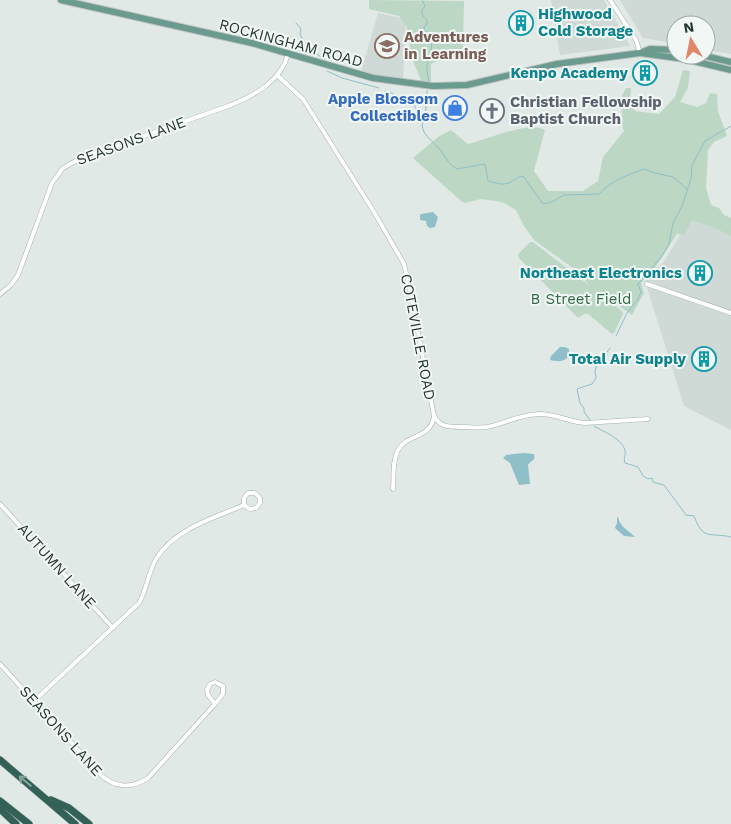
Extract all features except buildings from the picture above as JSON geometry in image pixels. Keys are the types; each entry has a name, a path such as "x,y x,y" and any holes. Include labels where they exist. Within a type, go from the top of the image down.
{"highway":[{"path":"0,760 76,824"},
{"path":"44,797 69,808 89,824"},
{"path":"0,800 29,824"},
{"path":"0,809 16,824"}],"main road":[{"name":"ROCKINGHAM ROAD","path":"61,0 252,43 378,79 433,86 467,85 539,67 640,53"},
{"path":"640,53 650,49 666,50"},
{"path":"640,53 686,59 731,70"},
{"path":"716,58 731,62"}],"street":[{"path":"610,0 636,40 640,53"},
{"name":"SEASONS LANE","path":"0,294 11,285 18,274 49,191 56,176 63,168 78,159 243,100 259,91 278,76 285,65 288,54"},
{"name":"COTEVILLE ROAD","path":"278,76 303,99 374,212 404,264 434,416 444,426"},
{"path":"647,284 731,313"},
{"path":"393,489 394,460 398,450 404,443 429,429 444,426 480,428 523,416 541,414 576,423 648,419"},
{"path":"429,429 434,416"},
{"path":"255,493 260,498 260,504 256,508 250,509 244,505 244,498 248,494 255,493"},
{"name":"AUTUMN LANE","path":"0,504 113,628"},
{"path":"34,701 140,601 147,587 155,561 165,546 183,533 244,505"},
{"name":"SEASONS LANE","path":"0,664 102,777 113,783 125,786 137,784 148,778 215,704 224,692 222,685 215,682 210,684 207,690 208,695 215,704"}],"shaded area":[{"path":"551,0 604,0 630,46 560,55"},
{"path":"620,0 731,0 731,54 716,52 716,15 666,15 666,42 643,38"},
{"name":"Adventures in Learning","path":"378,13 406,19 403,81 361,72"},
{"path":"693,208 731,234 731,430 684,406 645,281 665,260"}],"green space":[{"path":"369,0 464,1 463,46 460,55 431,64 431,82 422,82 412,59 407,27 399,16 369,9"},
{"name":"B Street Field","path":"683,70 690,71 688,88 680,102 697,107 706,103 710,93 717,94 718,111 727,136 714,142 708,150 706,188 711,205 719,208 724,215 731,218 731,236 692,220 684,235 677,234 653,271 641,283 644,293 632,315 593,288 623,312 612,334 588,314 578,318 519,258 518,254 530,242 533,242 590,286 573,268 534,240 516,210 502,202 481,199 465,203 461,201 413,158 438,137 451,130 468,144 519,129 538,128 545,130 534,171 548,191 583,191 598,181 603,157 624,131 621,102 626,88 631,88 630,101 635,111 659,114 675,97"}],"water":[{"path":"433,212 438,217 435,227 430,228 427,226 426,221 420,220 420,215"},
{"path":"560,347 569,349 569,356 561,361 550,360 551,356"},
{"path":"534,454 534,458 528,465 530,484 519,485 510,463 503,458 506,455"},
{"path":"617,517 622,526 635,537 624,536 615,528"}],"waterway":[{"path":"422,0 425,6 422,10 422,15 427,20 424,30 430,34 427,40 432,45 433,52 427,66 429,82"},
{"path":"296,23 301,29 300,34 303,40 300,44 305,51 314,52 321,57"},
{"path":"327,71 342,78 379,88"},
{"path":"385,91 402,97"},
{"path":"427,91 425,120 422,124 424,133 450,164 457,169 485,164 488,181 502,184 523,176 543,204 552,202 564,195 599,194 614,182 644,169 673,177 688,190"},
{"path":"409,98 424,120"},
{"path":"616,336 627,313 641,292 638,284 662,256 669,244 673,223 682,206 691,179 692,165 705,141 731,126"},
{"path":"590,420 580,403 577,389 592,384 596,378 595,371 599,357 605,355 610,348"},
{"path":"594,426 621,443 625,451 625,463 638,467 643,476 648,479 652,478 653,482 664,485 686,515 694,516 700,529 708,534 731,537"}],"place":[{"name":"Highwood Cold Storage","path":"521,23"},
{"name":"Adventures in Learning","path":"387,46"},
{"name":"Kenpo Academy","path":"645,73"},
{"name":"Apple Blossom Collectibles","path":"455,108"},
{"name":"Christian Fellowship Baptist Church","path":"492,111"},
{"name":"Northeast Electronics","path":"700,273"},
{"name":"Total Air Supply","path":"704,359"}]}
